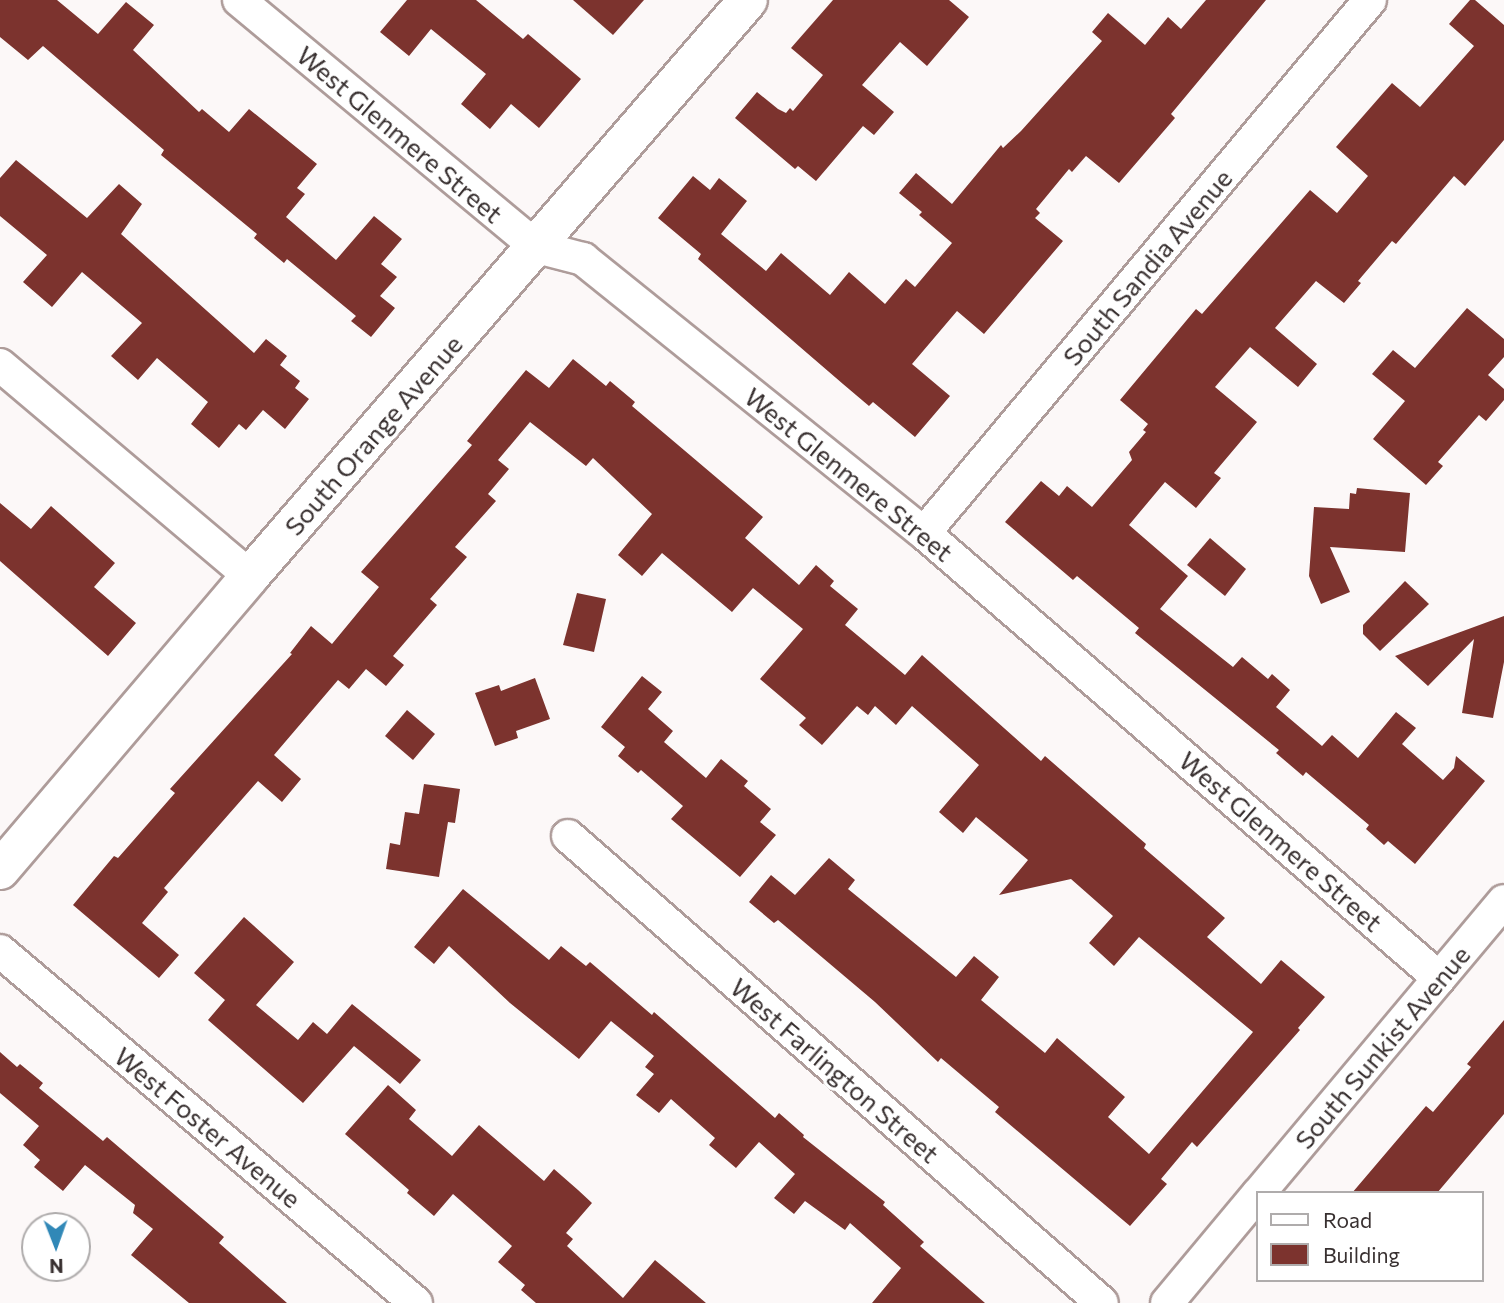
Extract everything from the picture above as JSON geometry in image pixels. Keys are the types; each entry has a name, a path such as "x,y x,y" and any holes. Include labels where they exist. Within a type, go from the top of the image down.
{"street":[{"name":"West Glenmere Street","path":"239,0 537,247 583,259 924,533 1439,978"},
{"name":"South Orange Avenue","path":"0,870 250,576 748,0"},
{"name":"South Sandia Avenue","path":"924,533 1370,0"},
{"path":"0,365 250,576"},
{"name":"West Farlington Street","path":"568,836 1102,1303"},
{"name":"South Sunkist Avenue","path":"1261,1191 1504,901"},
{"name":"West Foster Avenue","path":"0,951 416,1303"},
{"name":"South Sunkist Avenue","path":"1167,1303 1256,1196"}],"building":[{"path":"0,0 57,0 98,34 126,2 154,25 133,50 199,112 202,109 229,132 249,109 317,164 297,188 305,194 286,217 336,260 374,216 402,239 381,264 397,277 380,296 395,308 371,337 351,321 356,316 287,259 284,263 254,238 257,234 161,155 164,150 43,46 28,60 0,37"},
{"path":"407,0 476,0 523,39 528,34 581,79 539,128 511,104 490,129 461,104 486,74 431,29 409,56 380,32"},
{"path":"573,0 644,0 613,35"},
{"path":"833,0 949,0 969,17 927,66 900,42 862,85 894,112 874,135 863,126 816,181 798,166 795,169 735,118 757,92 778,109 786,113 790,108 793,111 823,75 791,48"},
{"path":"1206,0 1266,0 1171,114 1175,118 1119,183 1086,156 1072,172 1069,169 1036,209 1040,213 1035,218 1063,241 984,334 957,311 912,364 950,396 915,437 873,402 869,406 843,384 698,259 701,254 658,218 693,176 710,190 719,178 747,201 721,234 766,271 781,253 830,295 849,272 885,304 906,279 915,287 952,243 919,215 922,212 899,193 916,173 952,204 1001,145 1003,148 1021,131 1102,41 1092,32 1108,13 1145,45 1168,17 1181,29"},
{"path":"1470,0 1475,0 1504,25 1504,140 1465,186 1454,176 1396,244 1392,241 1358,281 1361,283 1344,303 1316,281 1275,328 1317,364 1298,387 1250,347 1215,387 1257,422 1214,473 1221,478 1196,508 1165,482 1129,525 1188,576 1160,609 1233,667 1242,657 1268,679 1272,674 1290,690 1276,707 1322,746 1332,735 1358,758 1396,712 1416,728 1402,744 1443,780 1454,768 1456,756 1485,781 1415,864 1388,841 1384,845 1366,829 1369,825 1306,772 1303,776 1276,753 1279,750 1135,633 1139,628 1077,576 1073,580 1005,522 1041,481 1059,496 1067,486 1092,507 1132,460 1129,452 1146,432 1143,430 1148,424 1120,400 1196,309 1202,314 1310,190 1337,213 1368,176 1336,147 1392,83 1420,107 1474,46 1449,24"},
{"path":"16,160 87,218 119,184 142,204 121,234 254,353 266,339 287,356 280,365 300,381 295,388 309,399 285,429 263,410 246,430 239,424 219,448 191,424 208,402 157,358 138,380 111,356 142,323 82,272 52,307 23,282 47,255 0,216 0,178"},
{"path":"1467,308 1504,339 1504,357 1488,375 1504,389 1504,400 1486,421 1479,415 1438,462 1443,466 1426,485 1373,439 1405,401 1372,374 1393,350 1415,368"},
{"path":"573,359 606,386 610,381 635,402 632,406 763,517 745,538 799,585 816,565 834,581 830,586 858,609 845,625 905,675 922,655 1041,761 1045,756 1146,844 1144,848 1225,918 1207,937 1261,984 1281,960 1325,997 1298,1028 1300,1030 1197,1147 1192,1142 1161,1179 1167,1184 1130,1226 995,1112 999,1107 941,1058 938,1062 875,1002 778,920 774,923 749,902 771,875 795,895 829,858 855,880 848,889 956,977 974,956 999,977 981,1000 1045,1053 1057,1038 1125,1097 1108,1117 1149,1154 1253,1032 1139,937 1114,966 1089,943 1113,916 1071,879 999,895 1028,860 976,817 963,833 939,812 979,765 912,706 896,725 875,706 868,715 857,706 822,745 799,725 806,718 760,679 803,629 753,588 732,612 662,553 642,576 618,555 652,514 593,458 586,466 530,422 498,460 509,469 488,494 496,501 455,547 467,557 430,599 437,605 393,656 404,665 386,686 366,669 349,689 338,680 274,755 301,779 282,802 258,781 164,888 168,892 142,923 179,955 159,978 73,905 114,856 118,858 175,793 170,789 292,654 290,653 311,626 332,644 379,587 361,572 472,445 467,441 526,370 549,388"},
{"path":"1357,488 1410,493 1405,552 1330,547 1350,592 1321,604 1309,576 1314,507 1349,509 1350,493 1356,494"},
{"path":"0,503 31,529 51,506 115,563 94,587 136,623 108,656 0,561"},
{"path":"1210,538 1246,569 1225,596 1187,565"},
{"path":"1405,581 1429,604 1380,651 1363,634 1363,625"},
{"path":"577,593 606,599 594,652 563,645"},
{"path":"1504,616 1504,662 1493,718 1462,713 1474,639 1428,686 1395,656"},
{"path":"642,676 662,692 648,709 673,731 664,742 706,778 721,759 748,781 744,786 771,809 760,822 776,835 740,877 671,819 683,806 641,770 638,773 618,756 625,747 601,727"},
{"path":"535,678 550,719 516,731 518,738 495,746 475,693 499,685 501,691"},
{"path":"407,710 435,734 413,760 385,736"},
{"path":"424,784 460,789 455,823 448,822 439,877 386,869 390,843 400,845 405,812 419,814"},
{"path":"463,889 549,960 561,946 586,966 590,962 652,1015 654,1012 775,1118 779,1113 804,1135 803,1137 885,1202 883,1205 924,1242 920,1246 985,1303 872,1303 901,1268 850,1223 845,1230 805,1201 794,1214 774,1198 795,1174 759,1142 736,1168 709,1145 715,1138 671,1099 659,1113 636,1095 654,1074 645,1067 654,1056 611,1021 579,1059 510,1003 449,946 434,964 414,947"},
{"path":"244,917 294,962 256,1005 298,1040 313,1022 327,1034 352,1004 421,1060 400,1084 354,1046 303,1103 208,1020 225,1000 194,973"},
{"path":"1504,1020 1504,1114 1439,1191 1354,1191 1426,1106 1433,1112 1471,1067 1467,1064"},
{"path":"0,1052 17,1067 20,1064 43,1083 39,1088 103,1141 107,1137 224,1237 219,1243 287,1303 189,1303 131,1255 153,1229 133,1213 135,1205 85,1165 63,1191 34,1167 40,1160 23,1145 39,1126 0,1093"},
{"path":"388,1085 416,1110 409,1119 452,1156 479,1125 544,1181 554,1169 578,1190 592,1203 566,1233 573,1239 567,1246 623,1298 655,1260 706,1303 536,1303 521,1290 525,1285 498,1262 512,1246 453,1194 434,1216 407,1193 409,1190 345,1134"}]}
